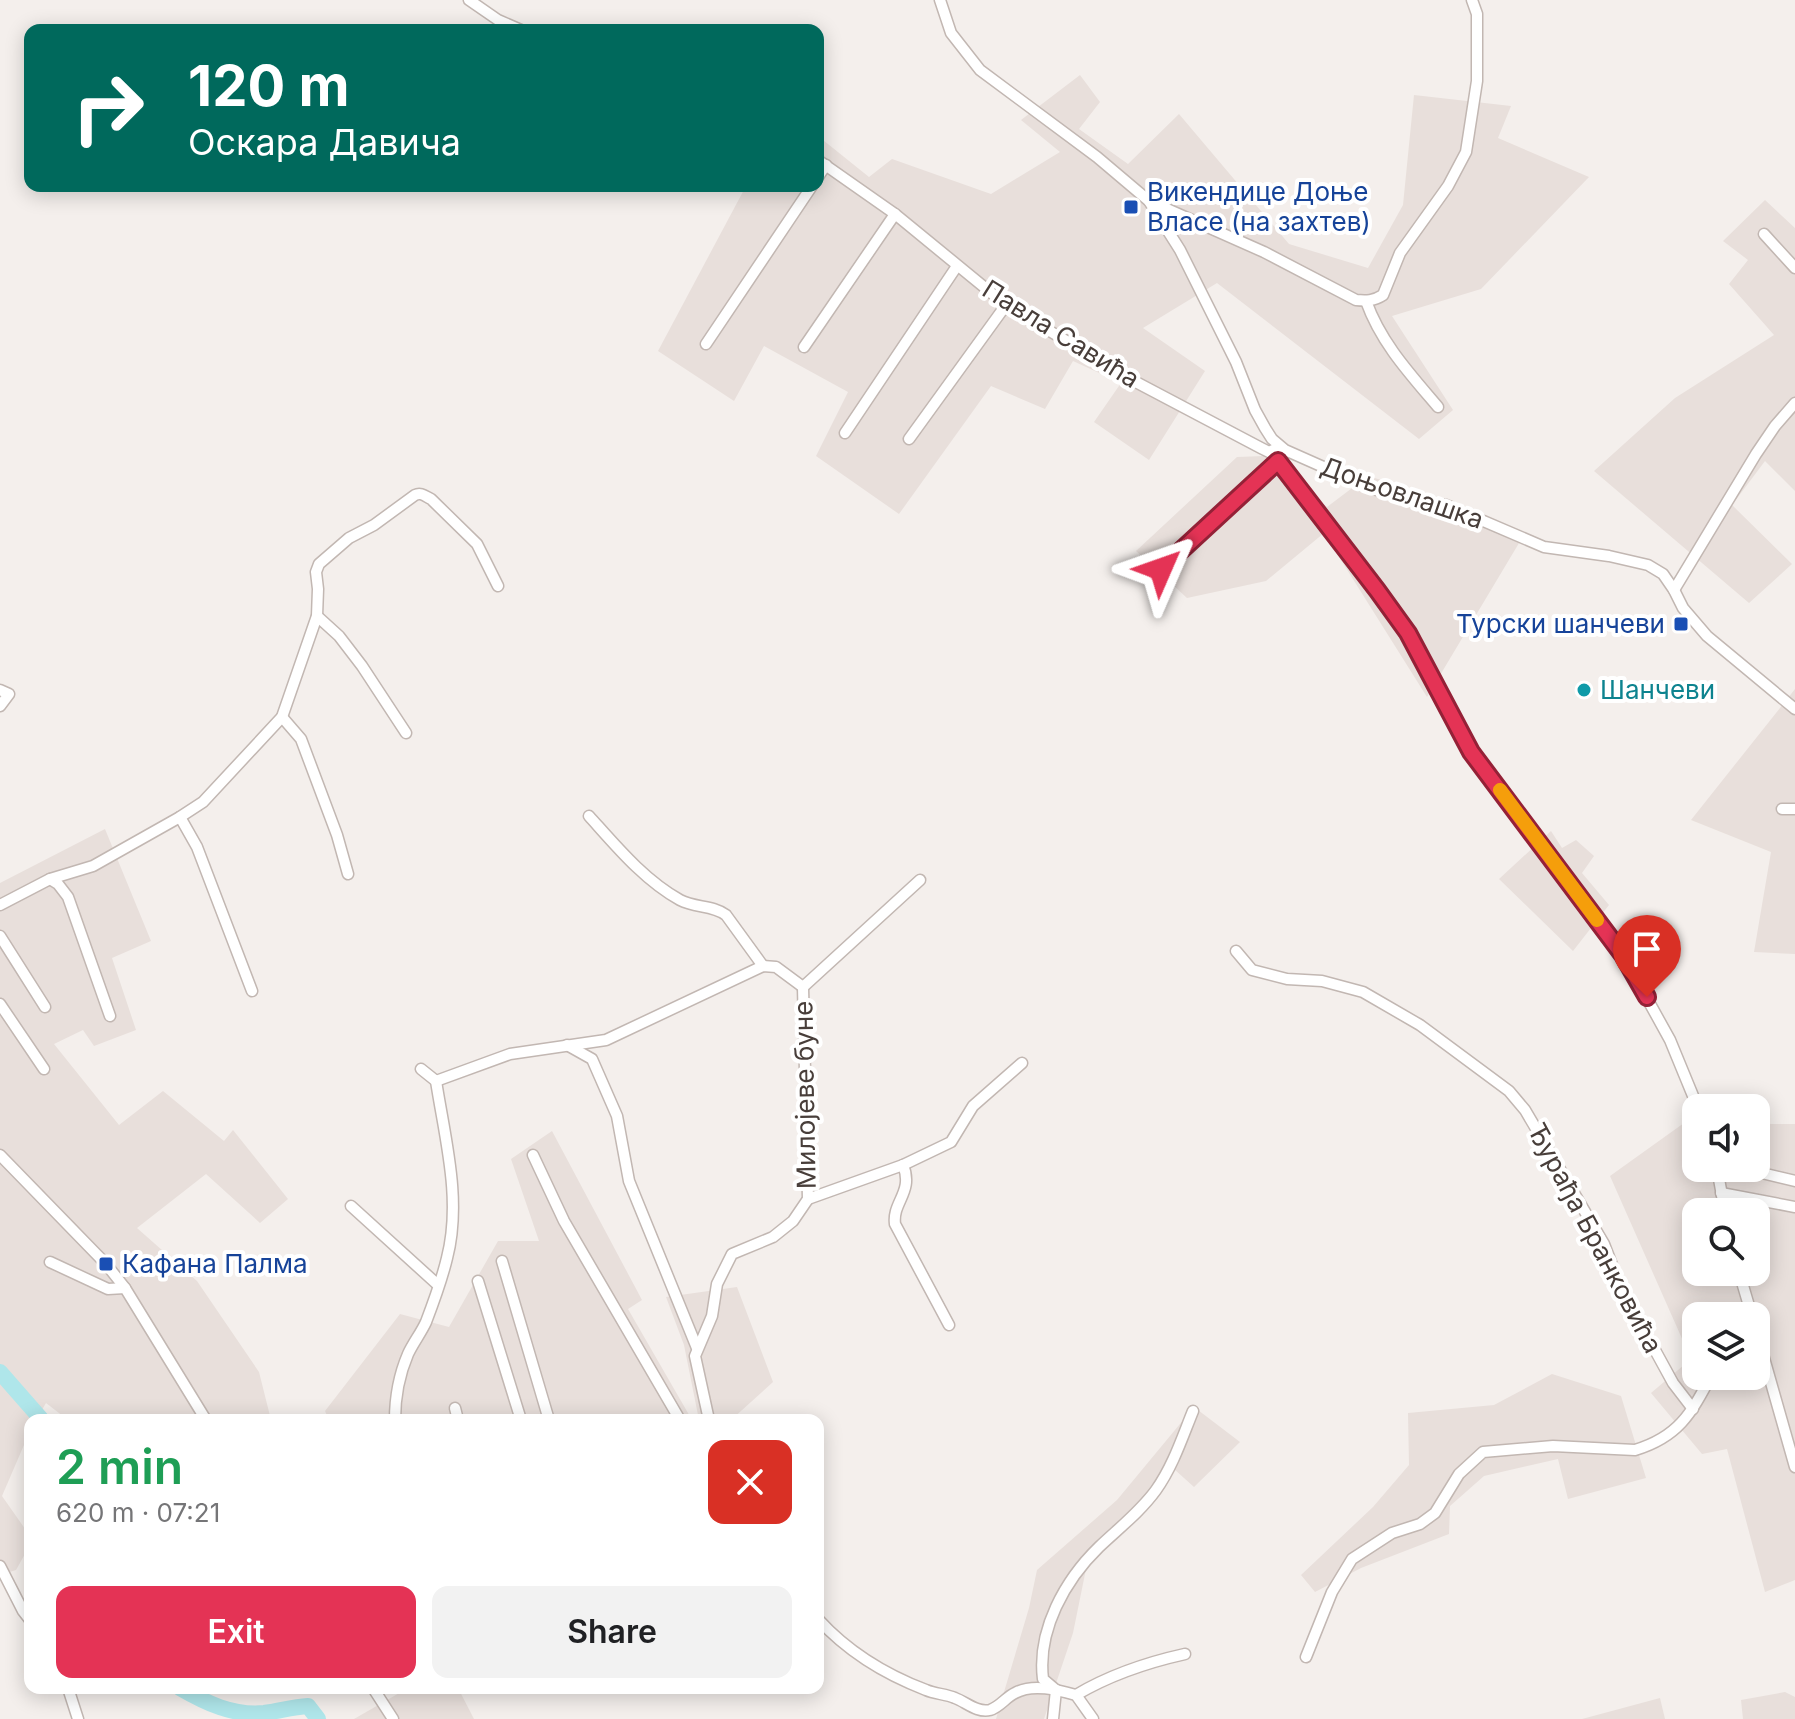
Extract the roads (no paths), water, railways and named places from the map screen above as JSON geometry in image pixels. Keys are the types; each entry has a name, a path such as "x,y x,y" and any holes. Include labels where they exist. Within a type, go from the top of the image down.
{"street":[{"path":"469,0 507,24"},
{"path":"940,0 951,33 980,70 1097,157 1149,201 1264,252 1356,300 1366,301 1383,295 1400,253 1448,186 1466,152 1477,81 1477,14 1472,0"},
{"name":"Павла Савића","path":"824,163 895,214 1006,305 1132,380 1269,452 1278,452"},
{"path":"706,344 808,192"},
{"path":"1149,201 1180,250 1278,452 1408,633 1471,752 1623,955 1670,1040 1692,1094"},
{"path":"804,347 895,214"},
{"path":"1764,234 1795,268"},
{"path":"845,433 957,266"},
{"path":"1366,301 1384,340 1438,407"},
{"path":"909,439 1006,305"},
{"path":"1674,590 1756,454 1775,426 1794,407"},
{"name":"Доњовлашка","path":"1278,452 1285,450 1373,489 1446,505 1544,547 1648,565 1663,574 1683,608 1707,636 1795,709"},
{"path":"1161,569 1278,452"},
{"path":"0,905 50,879 93,866 203,802 282,717 317,616 316,572 319,564 349,538 374,525 415,495 419,493 431,499 477,544 498,586"},
{"path":"317,616 339,636 362,666 406,733"},
{"path":"0,690 9,694 0,706"},
{"path":"282,717 301,739 337,835 348,874"},
{"path":"1782,809 1795,809"},
{"path":"589,816 657,886 684,902 719,909 726,915 763,966"},
{"path":"180,817 197,847 252,991"},
{"path":"50,879 68,897 110,1016"},
{"path":"436,1081 510,1054 606,1040 763,966 776,967 803,987 920,880"},
{"path":"0,936 45,1007"},
{"name":"Ђурађа Бранковића","path":"1236,951 1252,970 1287,979 1322,981 1363,992 1420,1025 1509,1091 1525,1110 1604,1244 1621,1288 1673,1383 1693,1409"},
{"name":"Милојеве буне","path":"697,1348 712,1316 717,1284 732,1254 773,1237 793,1221 808,1199 803,987"},
{"path":"0,1004 44,1069"},
{"path":"567,1045 592,1059 617,1116 629,1181 697,1348 695,1356 708,1414"},
{"path":"808,1199 903,1165 951,1142 973,1106 1022,1063"},
{"path":"395,1414 399,1379 409,1352 425,1325 447,1258 454,1222 453,1194 436,1081 421,1069"},
{"path":"0,1155 106,1264 125,1288 202,1414"},
{"path":"533,1155 564,1221 677,1414"},
{"path":"903,1165 907,1185 894,1215 895,1224 949,1325"},
{"path":"1770,1175 1795,1181"},
{"path":"1719,1182 1722,1198"},
{"path":"1721,1193 1795,1207"},
{"path":"351,1206 438,1285"},
{"path":"502,1261 547,1414"},
{"path":"50,1262 108,1289 125,1288"},
{"path":"478,1281 519,1414"},
{"path":"1770,1380 1795,1467"},
{"path":"1306,1657 1332,1592 1352,1559 1392,1533 1420,1524 1435,1513 1459,1474 1483,1452 1553,1446 1635,1450 1662,1440 1677,1427 1693,1409 1703,1390"},
{"path":"1056,1690 1043,1679 1042,1668 1043,1644 1053,1612 1081,1567 1155,1492 1193,1411"},
{"path":"0,1566 24,1612"},
{"path":"824,1625 843,1643 882,1671 933,1693 952,1696 968,1705 990,1710 1022,1690 1056,1690 1076,1695 1093,1719"},
{"path":"1076,1695 1101,1681 1161,1659 1185,1654"},
{"path":"1053,1719 1056,1690"},
{"path":"70,1694 78,1719"},
{"path":"377,1694 393,1719"}],"waterway":[{"path":"0,1372 37,1414"},
{"path":"192,1694 241,1712 264,1713 308,1706 318,1719"}],"place":[{"name":"Викендице Доње Власе (на захтев)","path":"1131,207"},
{"name":"Турски шанчеви","path":"1681,624"},
{"name":"Шанчеви","path":"1584,690"},
{"name":"Кафана Палма","path":"106,1264"}]}
